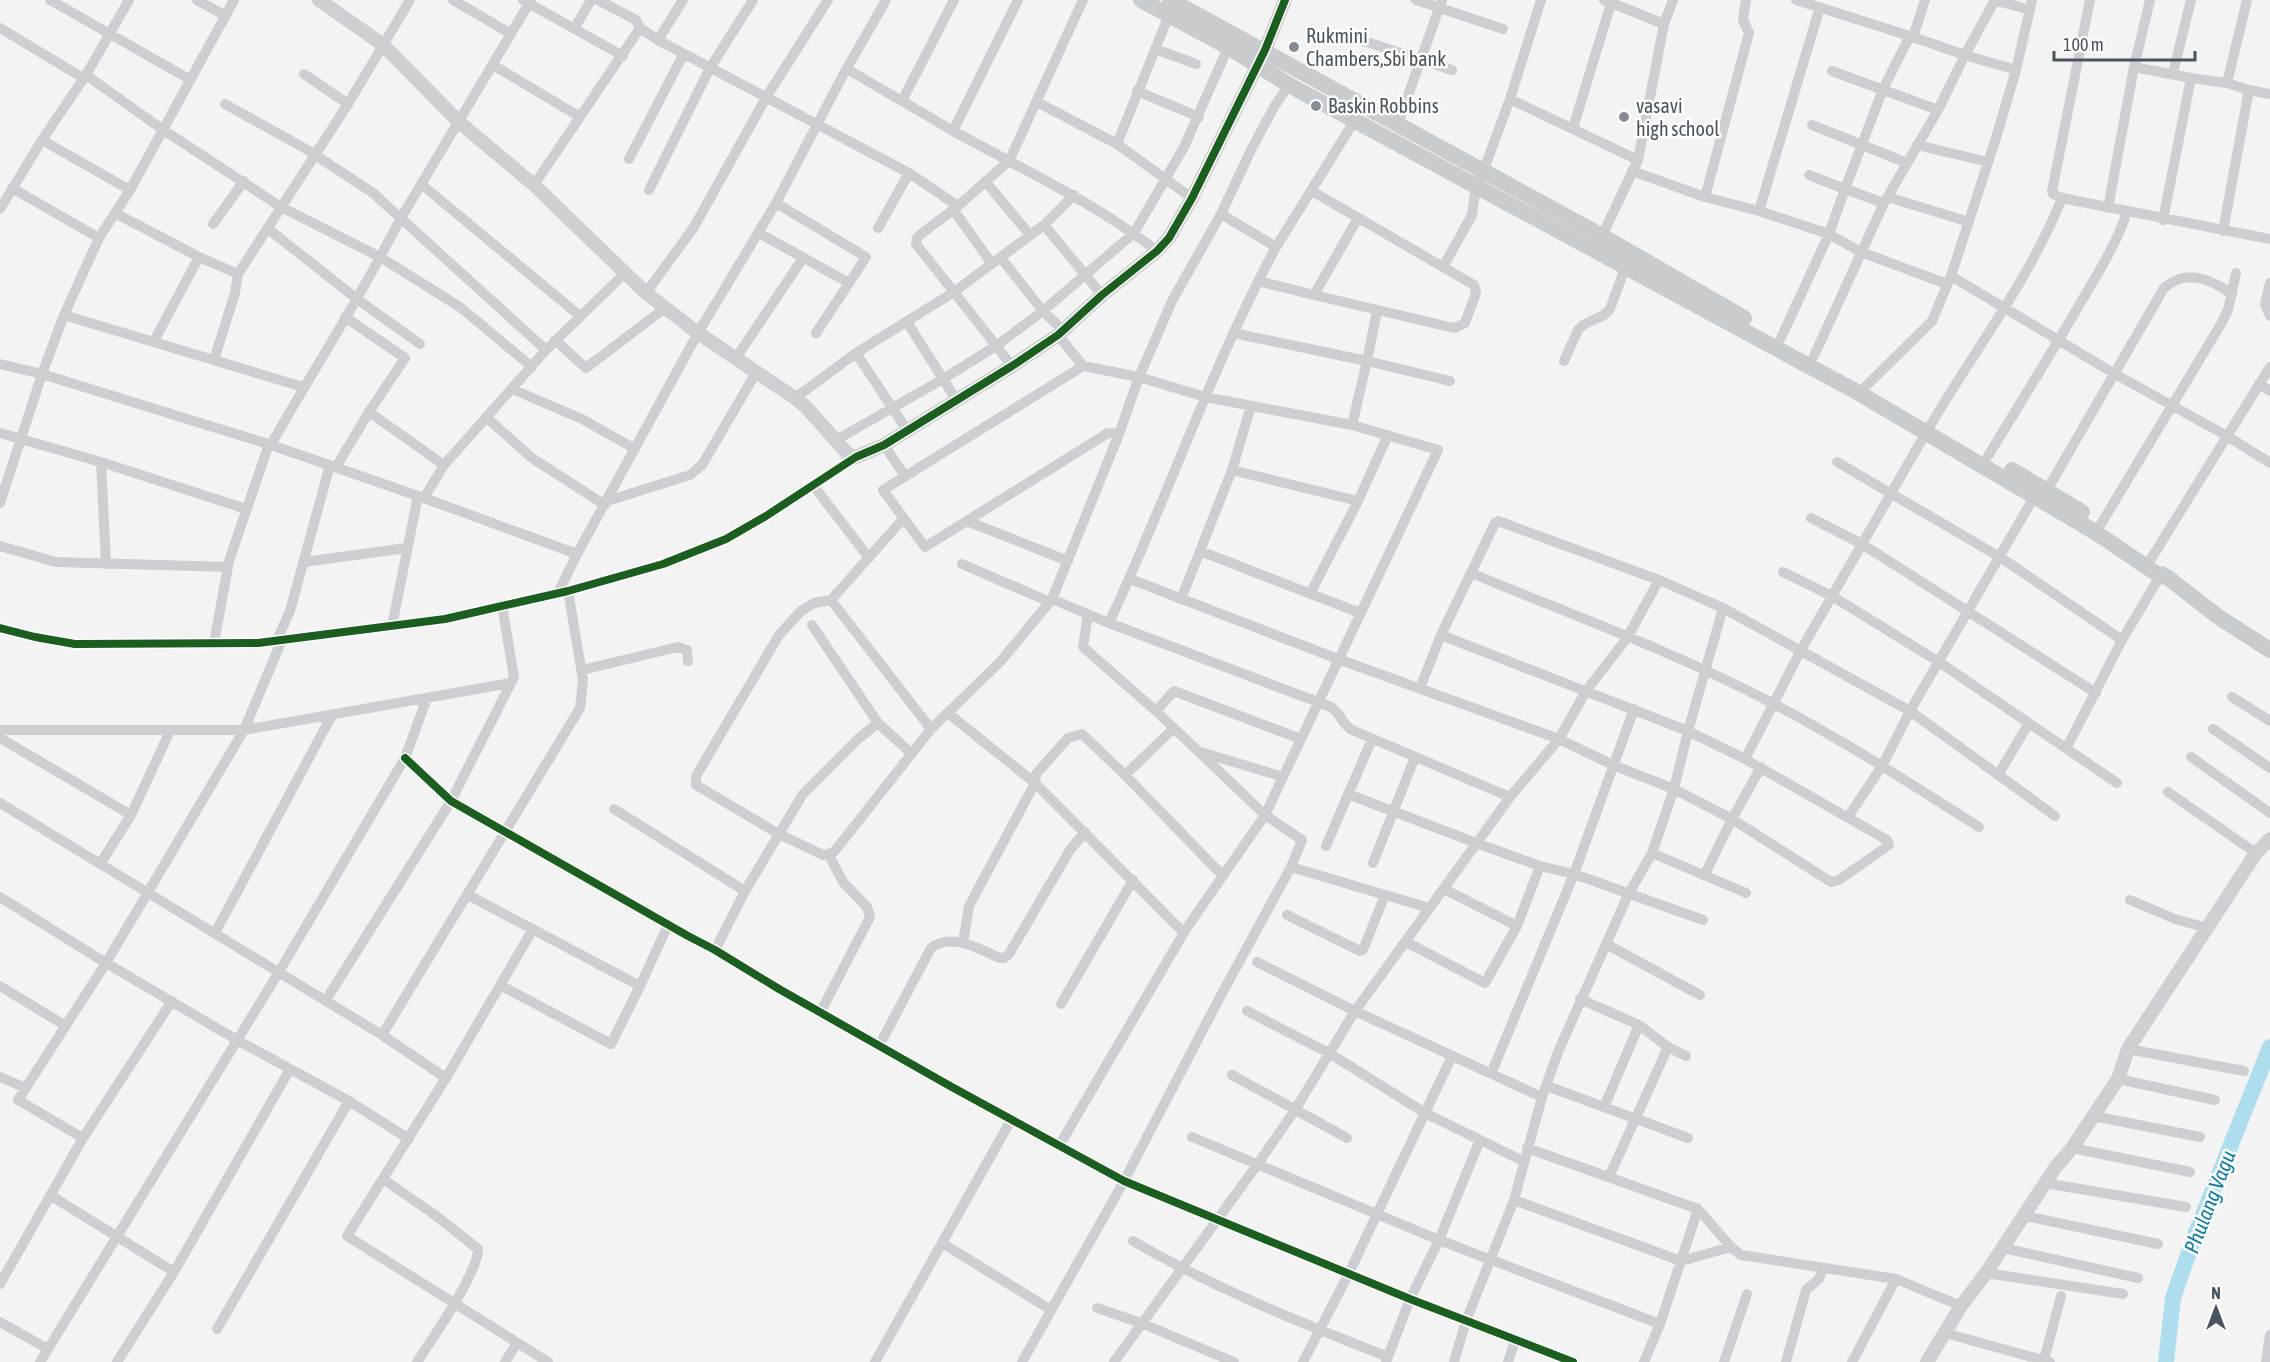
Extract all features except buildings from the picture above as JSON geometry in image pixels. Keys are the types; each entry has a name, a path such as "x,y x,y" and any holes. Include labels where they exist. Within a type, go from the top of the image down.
{"main road":[{"path":"1141,0 1177,6 1231,41 1398,124 1480,179 1625,268 1988,456 2095,532 2157,570"},
{"path":"1261,57 1289,85 1355,120 1602,236 1682,284 1866,386 1929,427 2040,493 2101,524 2157,570 2267,650"}],"street":[{"path":"50,0 189,79"},
{"path":"197,0 226,16"},
{"path":"0,503 42,374 64,315 99,238 130,190 234,0"},
{"path":"318,0 382,44 459,122 534,185 646,293 698,333 795,398 848,454 856,457"},
{"path":"214,360 235,293 238,274 348,104 410,0"},
{"path":"453,0 512,34"},
{"path":"574,29 591,0"},
{"path":"598,0 636,20 640,28 683,55 766,96 909,173 956,207 996,261 1043,311 1083,366"},
{"path":"658,39 683,0"},
{"path":"649,190 710,68 753,0"},
{"path":"646,293 694,226 766,96 828,0"},
{"path":"382,1035 580,708 583,694 582,670 563,592 577,554 698,333 776,203 886,0"},
{"path":"902,100 954,0"},
{"path":"953,131 1018,0"},
{"path":"1012,366 916,244 917,238 1009,161 1083,0"},
{"path":"0,628 75,644 258,643 446,619 563,592 663,564 726,539 856,457 884,445 1012,366 1060,333 1102,295 1157,251 1169,238 1192,198 1261,57 1285,0"},
{"path":"1416,0 1441,4 1503,29"},
{"path":"1443,267 1472,215 1480,179 1510,99 1541,0"},
{"path":"1602,236 1638,160 1664,24 1673,0"},
{"path":"1705,197 1749,33 1743,20 1746,0"},
{"path":"1796,0 1809,2 2016,70"},
{"path":"1781,338 1829,234 1883,89 1911,37 1925,0"},
{"path":"1814,356 1886,200 1938,110 1995,0 2031,5 2016,70 1988,162 1949,280 1932,321 1866,386"},
{"path":"2090,0 2052,191 2054,194 2062,198 2163,220 2270,239"},
{"path":"2108,208 2134,67 2150,0"},
{"path":"2173,73 2191,0"},
{"path":"2227,83 2247,0"},
{"path":"0,209 85,76 111,33 126,1"},
{"path":"214,643 228,567 246,509 270,445 357,299 421,184 512,34 528,1 623,56"},
{"path":"1573,128 1609,1 1664,24"},
{"path":"1398,124 1423,60 1441,4"},
{"path":"1117,144 1155,49 1177,6"},
{"path":"1759,211 1820,7"},
{"path":"0,28 85,76 281,207 380,257 460,307 532,367"},
{"path":"534,185 640,28"},
{"path":"1349,36 1452,70"},
{"path":"836,440 996,346 1043,311 1134,233 1167,179 1198,117 1231,41"},
{"path":"1155,49 1196,64"},
{"path":"629,159 683,55"},
{"path":"493,65 580,117"},
{"path":"2134,67 2227,83 2270,94"},
{"path":"847,69 953,131 1074,195 1134,233 1157,251"},
{"path":"1832,70 1938,110"},
{"path":"304,74 348,104"},
{"path":"2163,220 2191,78"},
{"path":"903,519 831,600 814,603 801,611 779,634 696,776 696,784 779,834 823,855 834,852 931,729 1001,661 1051,601 1119,434 1139,377 1172,301 1221,214 1274,107 1289,85"},
{"path":"2223,231 2249,90"},
{"path":"1137,91 1198,117"},
{"path":"1510,99 1638,160"},
{"path":"1037,102 1117,144 1192,198"},
{"path":"225,104 315,155 373,193 546,350"},
{"path":"1109,624 1130,579 1205,397 1258,281 1276,247 1355,120"},
{"path":"1812,125 1907,163"},
{"path":"42,140 130,190"},
{"path":"1917,145 1988,162"},
{"path":"1632,171 1705,197 1759,211 1829,234 1862,252 1949,280 2005,307 2115,374 2227,436 2270,463"},
{"path":"878,228 909,173"},
{"path":"1809,175 1845,189 1969,222"},
{"path":"213,224 244,181"},
{"path":"985,182 1030,235"},
{"path":"421,184 580,316"},
{"path":"12,188 99,238"},
{"path":"1258,281 1454,328 1465,323 1476,287 1312,191"},
{"path":"795,398 855,353 954,292 1044,225 1074,195"},
{"path":"1745,759 1832,596 1929,427 2005,307 2049,230 2062,198"},
{"path":"776,203 866,257 816,333"},
{"path":"1988,456 2119,236 2127,212"},
{"path":"115,213 199,257 238,274"},
{"path":"1221,214 1276,247"},
{"path":"1314,295 1358,218"},
{"path":"1044,225 1102,295"},
{"path":"267,228 357,299 420,344"},
{"path":"759,233 849,283"},
{"path":"153,341 199,257"},
{"path":"736,358 802,258"},
{"path":"1564,361 1583,325 1604,315 1610,309 1625,268"},
{"path":"392,626 406,548 421,497 444,465 555,340 626,272"},
{"path":"2101,524 2221,324 2232,294 2236,273"},
{"path":"1848,817 1882,766 1910,711 2000,557 2115,374 2164,288 2171,282 2190,277 2202,277 2232,294"},
{"path":"2270,283 2265,304 2270,316"},
{"path":"555,340 586,368 665,308"},
{"path":"1352,425 1377,311"},
{"path":"64,315 303,387"},
{"path":"84,1138 18,1100 149,893 244,730 290,611 333,466 405,358 345,317"},
{"path":"907,322 957,401"},
{"path":"1233,333 1450,381"},
{"path":"855,353 907,430"},
{"path":"0,364 42,374 270,445 577,554"},
{"path":"1059,1146 1184,933 1265,815 1438,450 1352,425 1205,397 1139,377 1083,366 883,490 925,547 1108,433 1119,434"},
{"path":"2067,747 2227,436 2270,367"},
{"path":"486,417 532,458 606,503 690,476 697,471 757,371"},
{"path":"2259,384 2270,391"},
{"path":"512,389 582,419 635,449"},
{"path":"1181,599 1232,470 1251,406"},
{"path":"369,412 444,465"},
{"path":"0,433 101,462 246,509"},
{"path":"1310,594 1358,501 1388,435"},
{"path":"884,445 905,476"},
{"path":"101,462 106,564"},
{"path":"1837,462 2000,557 2122,640"},
{"path":"1232,470 1358,501"},
{"path":"813,485 868,558"},
{"path":"1810,518 1862,544 2096,693"},
{"path":"967,521 1068,561"},
{"path":"1420,688 1441,635 1495,523 1502,521 1659,580 1723,608 1802,650 1910,711 2055,816"},
{"path":"0,546 56,562 228,567"},
{"path":"304,562 406,548"},
{"path":"1200,551 1360,613"},
{"path":"962,564 1109,624 1318,702 1335,710 1345,726 1510,797"},
{"path":"1783,572 1832,596 1939,662 2117,783"},
{"path":"1471,573 1705,669 1773,703 1882,766 1978,827"},
{"path":"1130,579 1338,659 1559,739 1613,765 1674,789 1732,819 1831,882 1836,882 1889,845 1887,840 1761,767 1688,731 1441,635"},
{"path":"1114,1362 1295,1110 1355,1011 1510,797 1559,739 1586,691 1627,638 1659,580"},
{"path":"831,600 931,729"},
{"path":"326,1000 451,801 511,683 515,674 502,605"},
{"path":"1454,1362 1466,1321 1514,1200 1523,1161 1558,1052 1628,895 1652,853 1674,789 1723,608"},
{"path":"1022,1362 1124,1181 1291,867 1302,840 1265,815 1156,711 1083,647 1088,614"},
{"path":"812,625 878,723 912,754"},
{"path":"582,670 678,647 687,650 688,661"},
{"path":"0,730 244,730 511,683"},
{"path":"1156,711 1174,691 1301,739"},
{"path":"2232,697 2270,721"},
{"path":"40,1362 279,972 405,758 427,698"},
{"path":"1491,1074 1574,874 1634,709"},
{"path":"949,714 1035,783 1184,933"},
{"path":"215,933 333,715"},
{"path":"715,950 745,891 803,794 850,747 878,723"},
{"path":"1998,775 2030,723"},
{"path":"1125,775 1174,728"},
{"path":"2213,729 2270,768"},
{"path":"100,864 131,815 170,731"},
{"path":"963,943 969,906 1035,783 1036,774 1068,738 1076,735 1082,734 1125,775 1223,876"},
{"path":"0,738 131,815"},
{"path":"1326,846 1372,739"},
{"path":"1198,751 1283,777"},
{"path":"1373,863 1415,757"},
{"path":"2191,757 2270,813"},
{"path":"405,758 451,801 715,950 879,1046 1124,1181 1348,1275 1573,1362"},
{"path":"1705,874 1761,767"},
{"path":"2168,792 2256,853"},
{"path":"1348,795 1540,866 1574,874 1703,920"},
{"path":"1,807 326,1000 446,1078"},
{"path":"614,809 745,891"},
{"path":"879,1046 931,948 945,942 963,943 1004,958 1009,954 1070,850 1085,832"},
{"path":"1932,1361 1961,1306 2025,1216 2045,1183 2072,1148 2118,1078 2128,1049 2256,853 2270,839"},
{"path":"1652,853 1746,893"},
{"path":"820,1012 870,917 867,907 843,882 829,855"},
{"path":"1406,942 1485,983 1517,926 1540,866"},
{"path":"1291,867 1429,908"},
{"path":"1060,1004 1133,880"},
{"path":"1444,889 1517,926"},
{"path":"468,895 639,986"},
{"path":"1287,915 1360,951 1364,950 1385,895"},
{"path":"0,897 106,963 237,1040 349,1101 409,1139"},
{"path":"2130,900 2175,919 2207,928"},
{"path":"500,985 610,1044 668,925"},
{"path":"533,929 446,1078 347,1236 548,1362"},
{"path":"1606,944 1700,995"},
{"path":"1257,962 1355,1011 1491,1074 1604,1107 1688,1138"},
{"path":"0,986 66,1026"},
{"path":"1580,999 1639,1025 1668,1047 1686,1056"},
{"path":"0,1284 84,1138 172,1001"},
{"path":"1247,1011 1329,1053 1425,1113 1523,1161"},
{"path":"1604,1107 1639,1025"},
{"path":"1609,1177 1668,1047"},
{"path":"2128,1049 2244,1071"},
{"path":"1303,1362 1348,1275 1452,1056"},
{"path":"117,1362 174,1272 290,1069"},
{"path":"1232,1075 1347,1138"},
{"path":"0,1077 26,1088"},
{"path":"2118,1078 2215,1100"},
{"path":"217,1329 349,1101"},
{"path":"2092,1116 2200,1137"},
{"path":"875,1362 1011,1120"},
{"path":"1192,1137 1439,1240 1660,1324"},
{"path":"1133,1241 1182,1269 1387,1360 1410,1299 1439,1240 1480,1140"},
{"path":"1527,1148 1698,1209 1731,1247 1741,1254 1896,1279 1961,1306"},
{"path":"2072,1148 2190,1172"},
{"path":"383,1179 435,1215 478,1249 476,1262 454,1303 417,1362"},
{"path":"2045,1183 2186,1207"},
{"path":"50,1195 174,1272"},
{"path":"1514,1200 1681,1261 1731,1247"},
{"path":"1644,1362 1660,1324 1698,1209"},
{"path":"2025,1216 2158,1244"},
{"path":"942,1243 1051,1310"},
{"path":"2002,1248 2138,1278"},
{"path":"1786,1362 1806,1290 1819,1279 1822,1268"},
{"path":"1986,1273 2122,1294"},
{"path":"1852,1362 1896,1279"},
{"path":"1724,1362 1747,1294"},
{"path":"1945,1333 2047,1361 2061,1296"},
{"path":"1097,1308 1141,1323 1234,1362"},
{"path":"0,1322 48,1349"},
{"path":"2266,1362 2270,1335"},
{"path":"1508,1362 1515,1340"},
{"path":"505,1362 517,1343"}],"waterway":[{"name":"Phulang Vagu","path":"2166,1362 2173,1298 2195,1235 2270,1047"}],"cycle path":[{"path":"0,628 75,644 258,643 445,619 568,591 663,564 726,539 766,516 856,457 884,445 1012,366 1058,335 1102,295 1157,251 1169,238 1192,198 1265,50 1285,0"},
{"path":"405,758 451,801 950,1086 1124,1181 1410,1299 1573,1362"}],"place":[{"name":"Rukmini Chambers,Sbi bank","path":"1294,47"},
{"name":"Baskin Robbins","path":"1316,106"},
{"name":"vasavi high school","path":"1624,117"}]}
